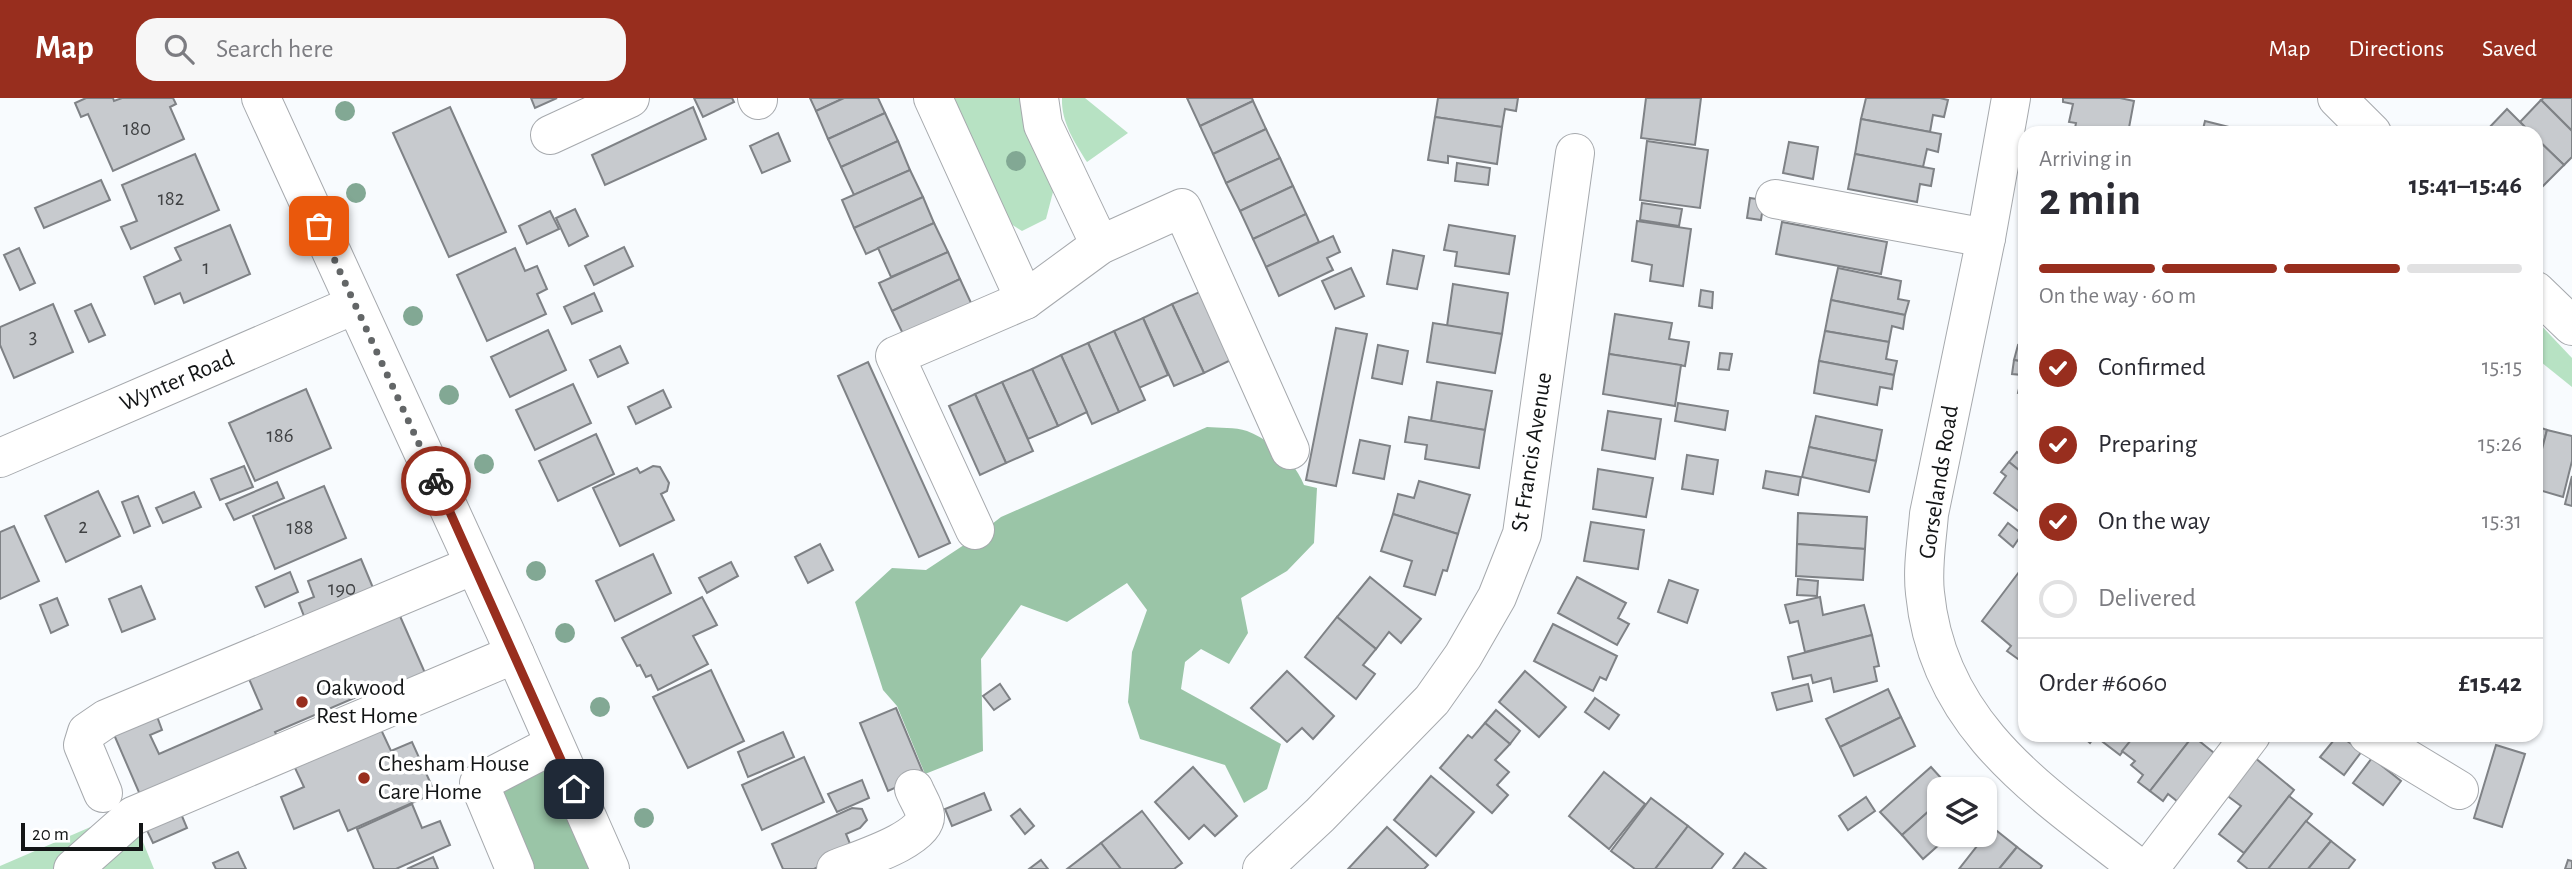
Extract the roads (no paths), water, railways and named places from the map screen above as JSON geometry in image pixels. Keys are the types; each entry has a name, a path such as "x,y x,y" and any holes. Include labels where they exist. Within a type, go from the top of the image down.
{"street":[{"path":"261,98 610,869"},
{"path":"551,135 630,98"},
{"path":"933,98 1025,300"},
{"path":"1039,98 1043,125 1100,245"},
{"name":"Gorselands Road","path":"2011,98 1986,239 1928,514 1924,593 1931,628 1954,691 1980,731 2018,771 2140,869"},
{"path":"2336,98 2365,126"},
{"name":"St Francis Avenue","path":"1262,869 1320,815 1432,700 1464,656 1497,597 1521,534 1575,153"},
{"path":"1775,199 1986,239"},
{"path":"975,530 895,356 1025,300 1100,245 1182,208 1290,450"},
{"name":"Wynter Road","path":"0,458 354,305"},
{"path":"103,793 83,745 87,732 106,719 474,565"},
{"path":"73,869 133,816 514,654"},
{"path":"2149,869 2246,742"},
{"path":"2380,742 2459,790"},
{"path":"515,869 479,783 554,744"},
{"path":"836,869 913,836 922,826 925,816 914,789"}],"place":[{"name":"Oakwood Rest Home","path":"302,702"},
{"name":"Chesham House Care Home","path":"364,778"}]}
